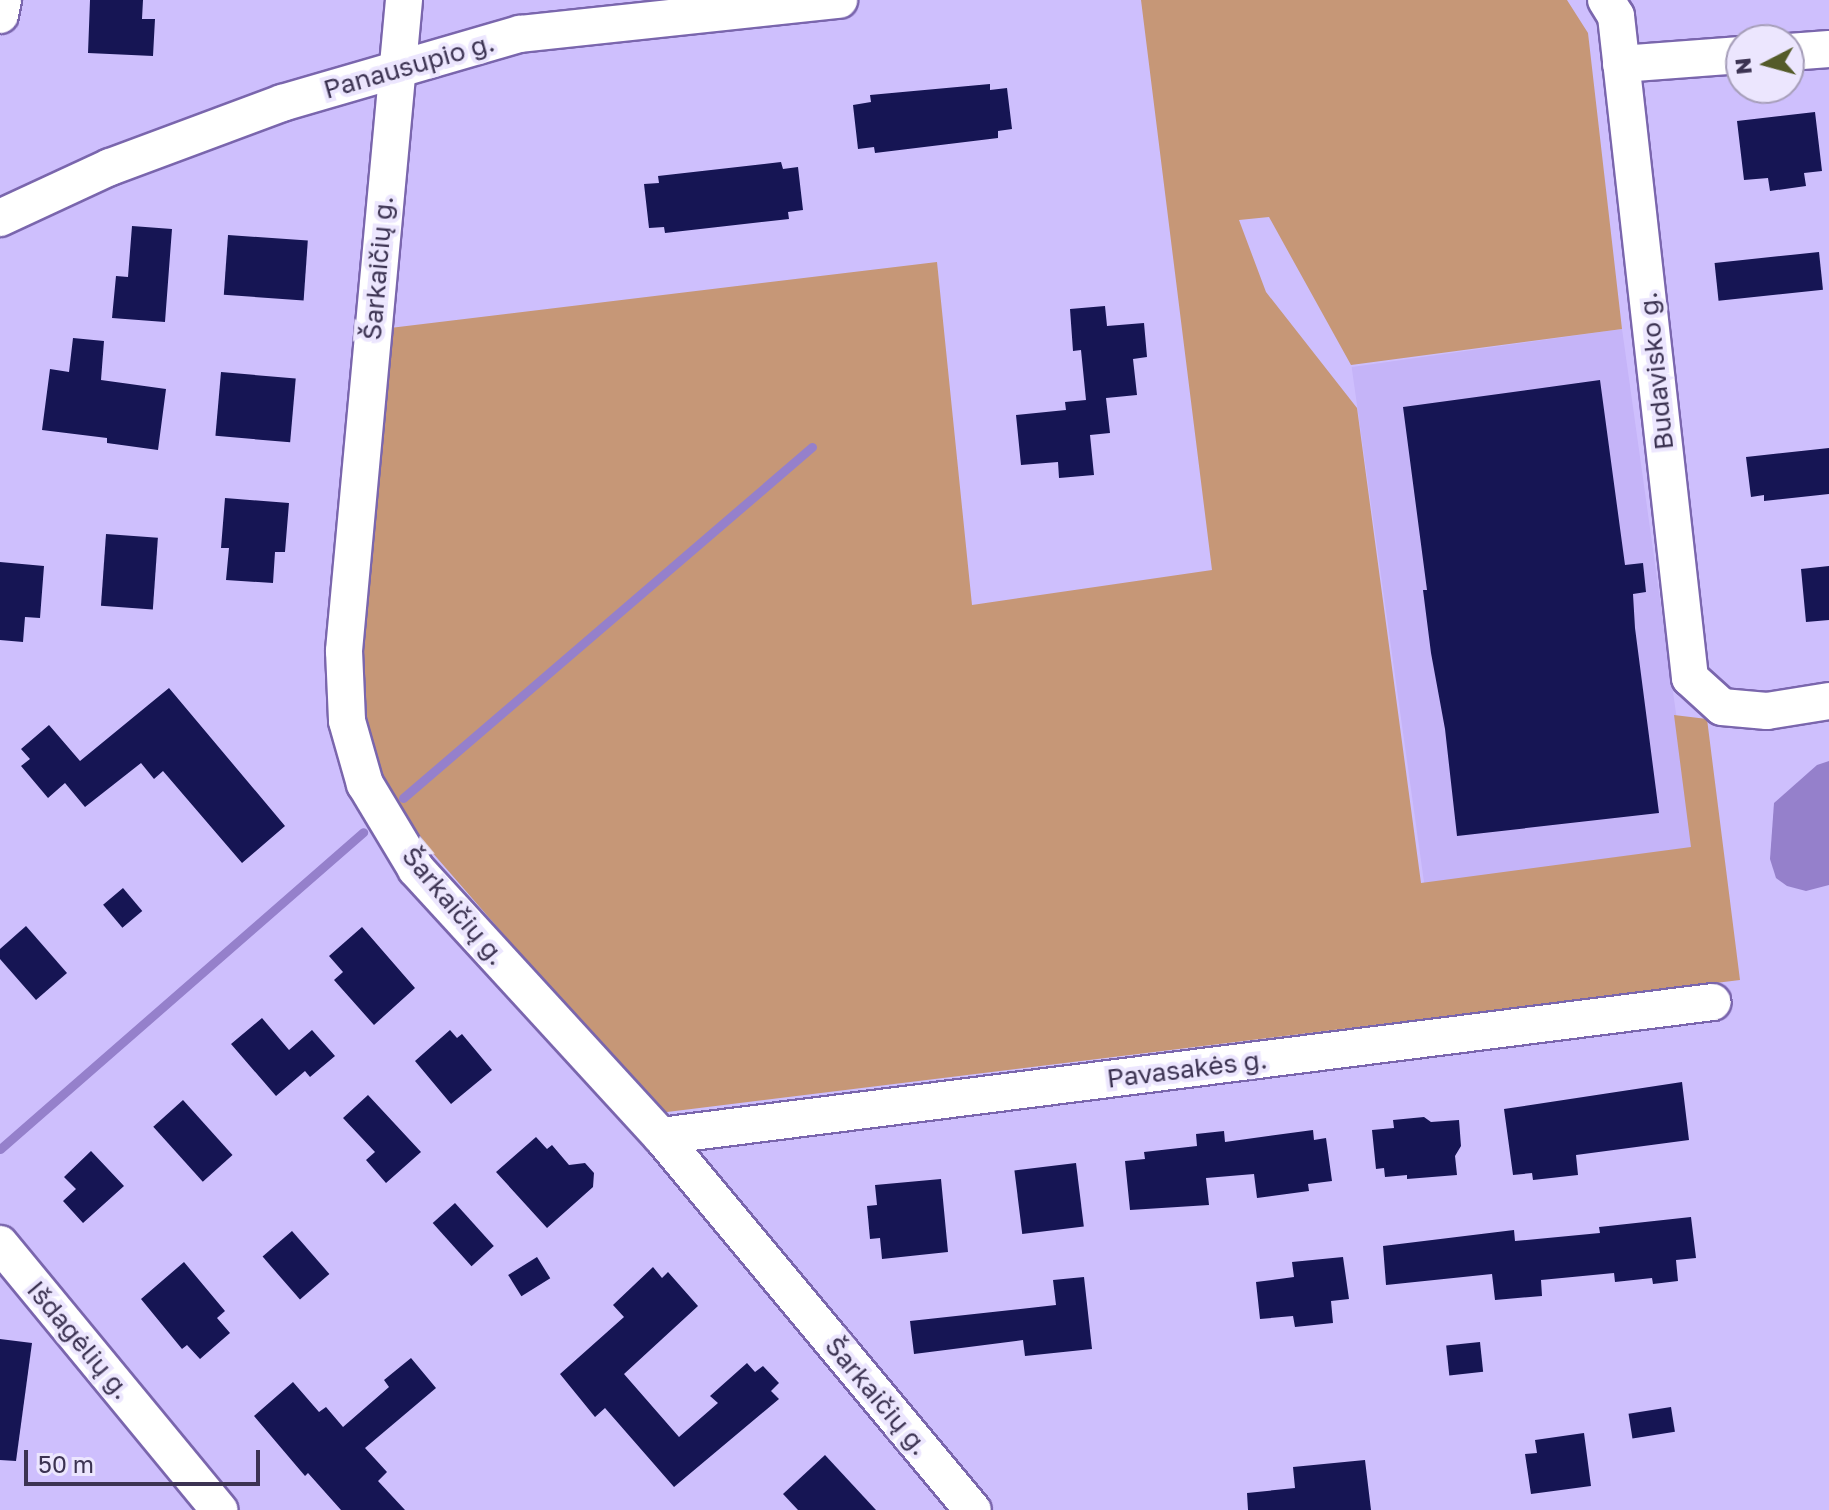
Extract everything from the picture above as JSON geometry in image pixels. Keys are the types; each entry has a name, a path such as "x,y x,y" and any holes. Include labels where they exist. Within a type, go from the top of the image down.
{"street":[{"path":"0,15 3,0"},
{"name":"Šarkaičių g.","path":"404,0 344,651 347,721 365,784 416,869 661,1136 973,1510"},
{"name":"Panausupio g.","path":"0,218 110,167 196,134 396,68 520,34 839,0"},
{"path":"1606,0 1616,16 1621,64 1725,56"},
{"path":"1805,51 1829,49"},
{"name":"Budavisko g.","path":"1621,64 1690,678 1722,707 1767,711 1829,701"},
{"name":"Pavasakės g.","path":"661,1136 1713,1002"},
{"name":"Išdagėlių g.","path":"0,1244 219,1510"}],"shaded area":[{"path":"1141,0 1567,0 1588,33 1622,329 1351,365 1269,217 1239,220 1266,292 1357,408 1421,883 1691,847 1674,715 1707,719 1740,980 659,1113 384,797 360,728 359,623 390,328 937,262 972,605 1212,570"},
{"path":"1622,329 1695,847 1424,885 1352,367"},
{"path":"1829,761 1829,885 1806,891 1787,886 1776,878 1770,859 1774,803 1817,765"}],"building":[{"path":"90,0 143,0 142,19 155,19 153,56 88,53"},
{"path":"990,84 990,90 1007,88 1012,129 998,131 998,138 875,153 874,147 858,149 853,105 871,102 870,95"},
{"path":"1815,112 1822,171 1804,173 1806,186 1770,191 1768,178 1744,180 1737,121"},
{"path":"781,162 783,169 798,167 803,210 788,212 789,219 665,233 664,227 649,228 644,184 659,183 658,176"},
{"path":"132,226 172,229 165,322 112,318 116,276 128,277"},
{"path":"228,235 308,241 304,300 224,295"},
{"path":"1819,252 1823,290 1719,301 1715,263"},
{"path":"1105,306 1107,326 1144,323 1147,357 1133,359 1137,395 1106,398 1110,433 1090,435 1094,475 1059,478 1058,462 1021,465 1016,415 1066,410 1065,402 1086,400 1081,350 1073,351 1070,309"},
{"path":"73,338 104,341 101,380 166,389 158,450 107,443 107,438 42,430 50,369 69,372"},
{"path":"221,372 296,379 290,442 215,436"},
{"path":"1600,380 1625,565 1643,563 1646,592 1633,594 1635,628 1659,813 1457,836 1445,729 1423,590 1427,590 1403,407"},
{"path":"1829,448 1829,494 1764,501 1764,495 1751,497 1746,457"},
{"path":"225,498 289,503 285,552 275,552 273,583 226,580 229,548 221,548"},
{"path":"106,534 158,538 153,609 101,606"},
{"path":"0,562 44,566 40,618 25,617 23,642 0,640"},
{"path":"1829,566 1829,620 1806,622 1801,569"},
{"path":"169,688 285,826 242,863 163,771 154,779 141,763 85,807 65,783 48,798 21,766 30,759 21,749 49,725 80,761"},
{"path":"123,888 142,911 122,928 103,905"},
{"path":"26,926 67,973 36,1000 0,959 0,949"},
{"path":"362,927 415,988 374,1025 334,980 343,972 329,956"},
{"path":"262,1018 289,1050 312,1030 335,1056 310,1077 305,1071 276,1096 231,1044"},
{"path":"450,1030 457,1038 462,1034 492,1070 451,1104 415,1061"},
{"path":"1682,1082 1689,1140 1576,1155 1578,1175 1533,1180 1532,1173 1513,1175 1504,1109"},
{"path":"368,1095 421,1152 386,1183 366,1160 375,1152 343,1118"},
{"path":"183,1100 233,1155 203,1182 153,1127"},
{"path":"1424,1117 1431,1122 1459,1120 1461,1146 1455,1156 1457,1175 1407,1179 1407,1175 1385,1177 1384,1168 1376,1169 1372,1130 1394,1128 1393,1120"},
{"path":"1313,1130 1314,1140 1326,1138 1332,1181 1308,1184 1309,1191 1257,1198 1254,1174 1206,1178 1209,1205 1130,1210 1125,1161 1145,1159 1144,1152 1197,1146 1196,1134 1224,1131 1225,1142"},
{"path":"536,1137 547,1149 552,1145 569,1165 585,1163 594,1173 593,1187 547,1228 496,1172"},
{"path":"91,1151 124,1186 83,1223 63,1201 76,1189 64,1177"},
{"path":"1076,1163 1084,1227 1022,1234 1014,1171"},
{"path":"941,1179 948,1252 882,1259 880,1238 870,1239 867,1206 877,1205 875,1185"},
{"path":"455,1203 494,1246 472,1266 433,1223"},
{"path":"1691,1217 1696,1258 1676,1260 1678,1281 1653,1284 1652,1278 1615,1282 1614,1273 1541,1280 1542,1296 1495,1300 1492,1274 1386,1285 1383,1246 1514,1230 1515,1241 1600,1233 1599,1227"},
{"path":"292,1231 329,1274 300,1300 263,1257"},
{"path":"537,1257 550,1278 521,1296 508,1275"},
{"path":"1343,1257 1349,1299 1331,1301 1333,1323 1295,1327 1293,1316 1260,1319 1256,1282 1294,1277 1292,1262"},
{"path":"184,1262 225,1311 217,1318 230,1333 200,1359 187,1345 182,1349 141,1299"},
{"path":"653,1267 662,1278 668,1272 698,1306 624,1374 679,1437 718,1403 710,1396 747,1363 755,1372 763,1366 779,1383 771,1391 779,1399 674,1487 605,1408 595,1417 560,1374 624,1317 613,1305"},
{"path":"1084,1277 1092,1349 1025,1356 1023,1340 914,1354 910,1321 1056,1305 1053,1280"},
{"path":"0,1339 32,1343 16,1461 0,1460"},
{"path":"1480,1342 1483,1372 1449,1375 1446,1346"},
{"path":"411,1358 436,1388 365,1448 387,1472 378,1481 405,1510 341,1510 308,1473 305,1476 254,1416 293,1382 319,1412 326,1407 343,1427 389,1387 384,1380"},
{"path":"1671,1407 1675,1432 1632,1438 1629,1414"},
{"path":"1584,1433 1591,1486 1531,1494 1525,1454 1537,1453 1535,1440"},
{"path":"825,1455 876,1510 798,1510 783,1494"},
{"path":"1365,1460 1371,1510 1248,1510 1247,1493 1295,1488 1293,1467"}],"waterway":[{"path":"403,798 812,447"},
{"path":"0,1149 363,832"}]}
